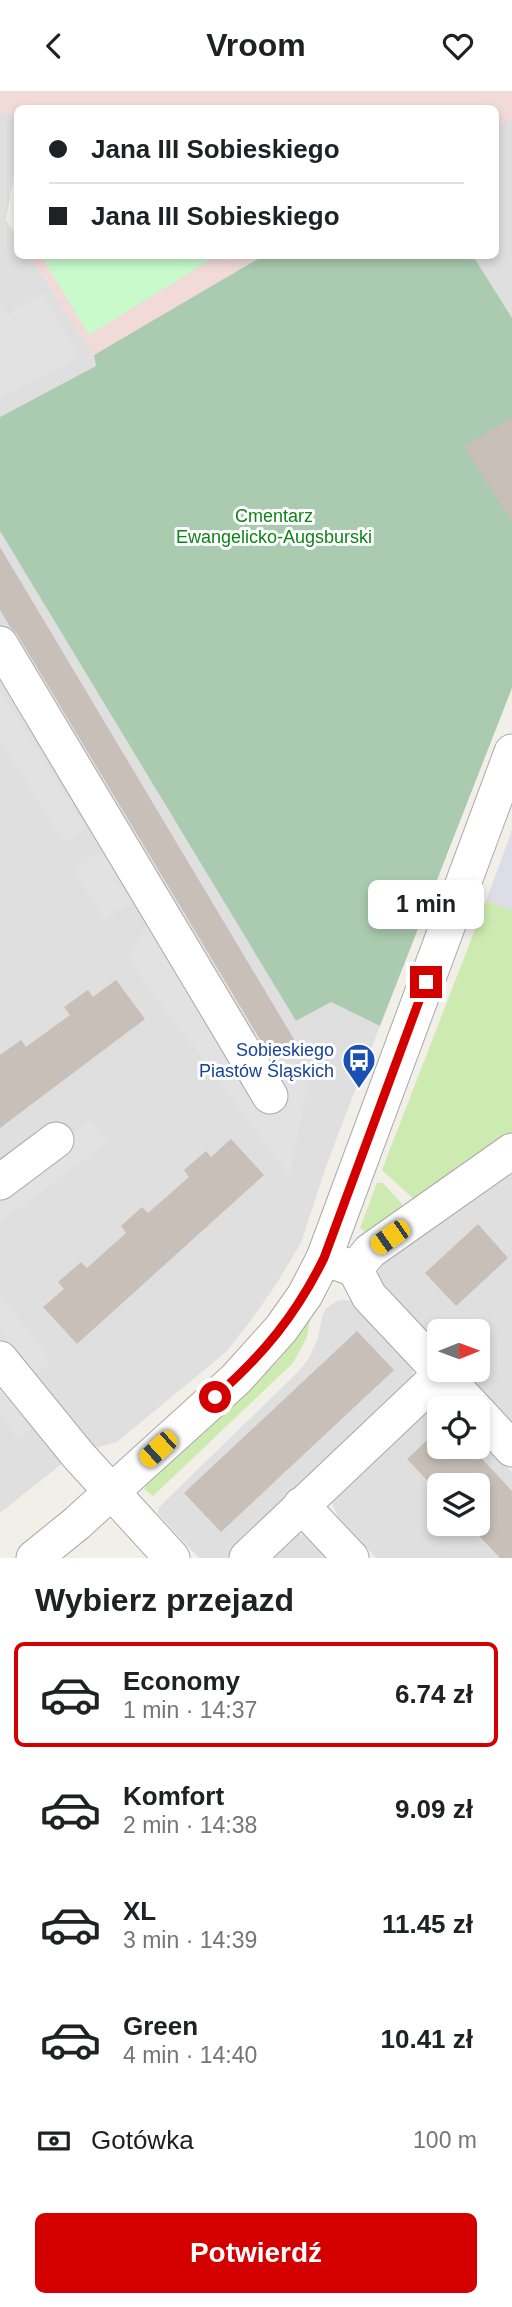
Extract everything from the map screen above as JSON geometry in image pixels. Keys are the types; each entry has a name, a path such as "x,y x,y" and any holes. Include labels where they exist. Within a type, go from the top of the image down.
{"street":[{"path":"0,644 270,1096"},
{"path":"341,1264 512,752"},
{"path":"0,1182 56,1140"},
{"path":"34,1558 236,1379 259,1356 305,1295 341,1264 370,1251 512,1151"},
{"path":"341,1264 427,1358"},
{"path":"0,1359 78,1455 172,1558"},
{"path":"247,1558 432,1383"},
{"path":"450,1383 463,1396"},
{"path":"490,1425 512,1449"},
{"path":"302,1506 351,1558"}],"shaded area":[{"path":"0,91 512,91 512,118 499,124 499,105 14,105 14,115 0,112"},
{"path":"0,112 14,115 14,173 6,220 14,232 14,259 32,259 94,355 97,366 0,417"},
{"path":"512,119 512,318 475,259 499,259 499,124"},
{"path":"32,259 258,259 94,355"},
{"path":"44,294 78,357 0,398 0,302 8,314"},
{"path":"0,531 296,1021 331,1002 380,1026 328,1161 301,1243 249,1323 226,1352 117,1442 74,1454 0,1513"},
{"path":"0,690 86,828 64,842 0,740"},
{"path":"512,830 512,910 486,901"},
{"path":"113,844 254,1078 289,1056 308,1087 289,1175 129,960 147,925 132,902 105,919 74,869"},
{"path":"90,1120 107,1143 0,1221 0,1185"},
{"path":"512,1171 512,1432 490,1407 490,1396 480,1396 469,1383 490,1383 490,1319 427,1319 427,1336 378,1281 382,1265"},
{"path":"0,1295 51,1361 34,1375 0,1331"},
{"path":"344,1300 351,1301 413,1367 409,1387 228,1558 199,1558 158,1514 159,1507 300,1370 318,1338 325,1309"},
{"path":"0,1378 37,1425 18,1439 0,1415"},
{"path":"427,1409 427,1459 490,1459 490,1448 512,1472 512,1558 376,1558 338,1517 332,1503 332,1491"},
{"path":"292,1535 310,1537 330,1558 267,1558"}],"green space":[{"path":"43,259 209,259 210,260 89,335"},
{"name":"Cmentarz Ewangelicko-Augsburski","path":"258,259 475,259 512,318 512,688 380,1026 331,1002 296,1021 0,531 0,417 96,366 94,355"},
{"path":"486,901 512,910 512,1139 420,1205 382,1170"},
{"path":"377,1183 383,1183 402,1204 401,1209 368,1234 360,1228"},
{"path":"311,1313 307,1337 293,1363 153,1496 144,1489 150,1479 278,1361"}],"building":[{"path":"512,417 512,521 464,447"},
{"path":"0,547 295,1041 270,1056 17,634 0,610"},
{"path":"116,980 145,1019 0,1128 0,1055 21,1040 26,1047 70,1015 64,1007 88,990 93,997"},
{"path":"231,1139 264,1175 77,1344 43,1307 64,1289 58,1282 81,1262 87,1268 126,1233 121,1226 142,1207 148,1213 189,1177 184,1170 206,1151 211,1157"},
{"path":"478,1224 508,1258 456,1306 425,1273"},
{"path":"357,1331 394,1370 221,1532 184,1493"},
{"path":"427,1440 427,1459 482,1459 512,1491 512,1558 500,1558 479,1536 490,1536 490,1473 427,1473 427,1480 407,1459"}],"place":[{"name":"Sobieskiego Piastów Śląskich","path":"359,1090"}],"route":[{"path":"215,1397 259,1356 281,1329 305,1295 324,1258 426,982"}]}
